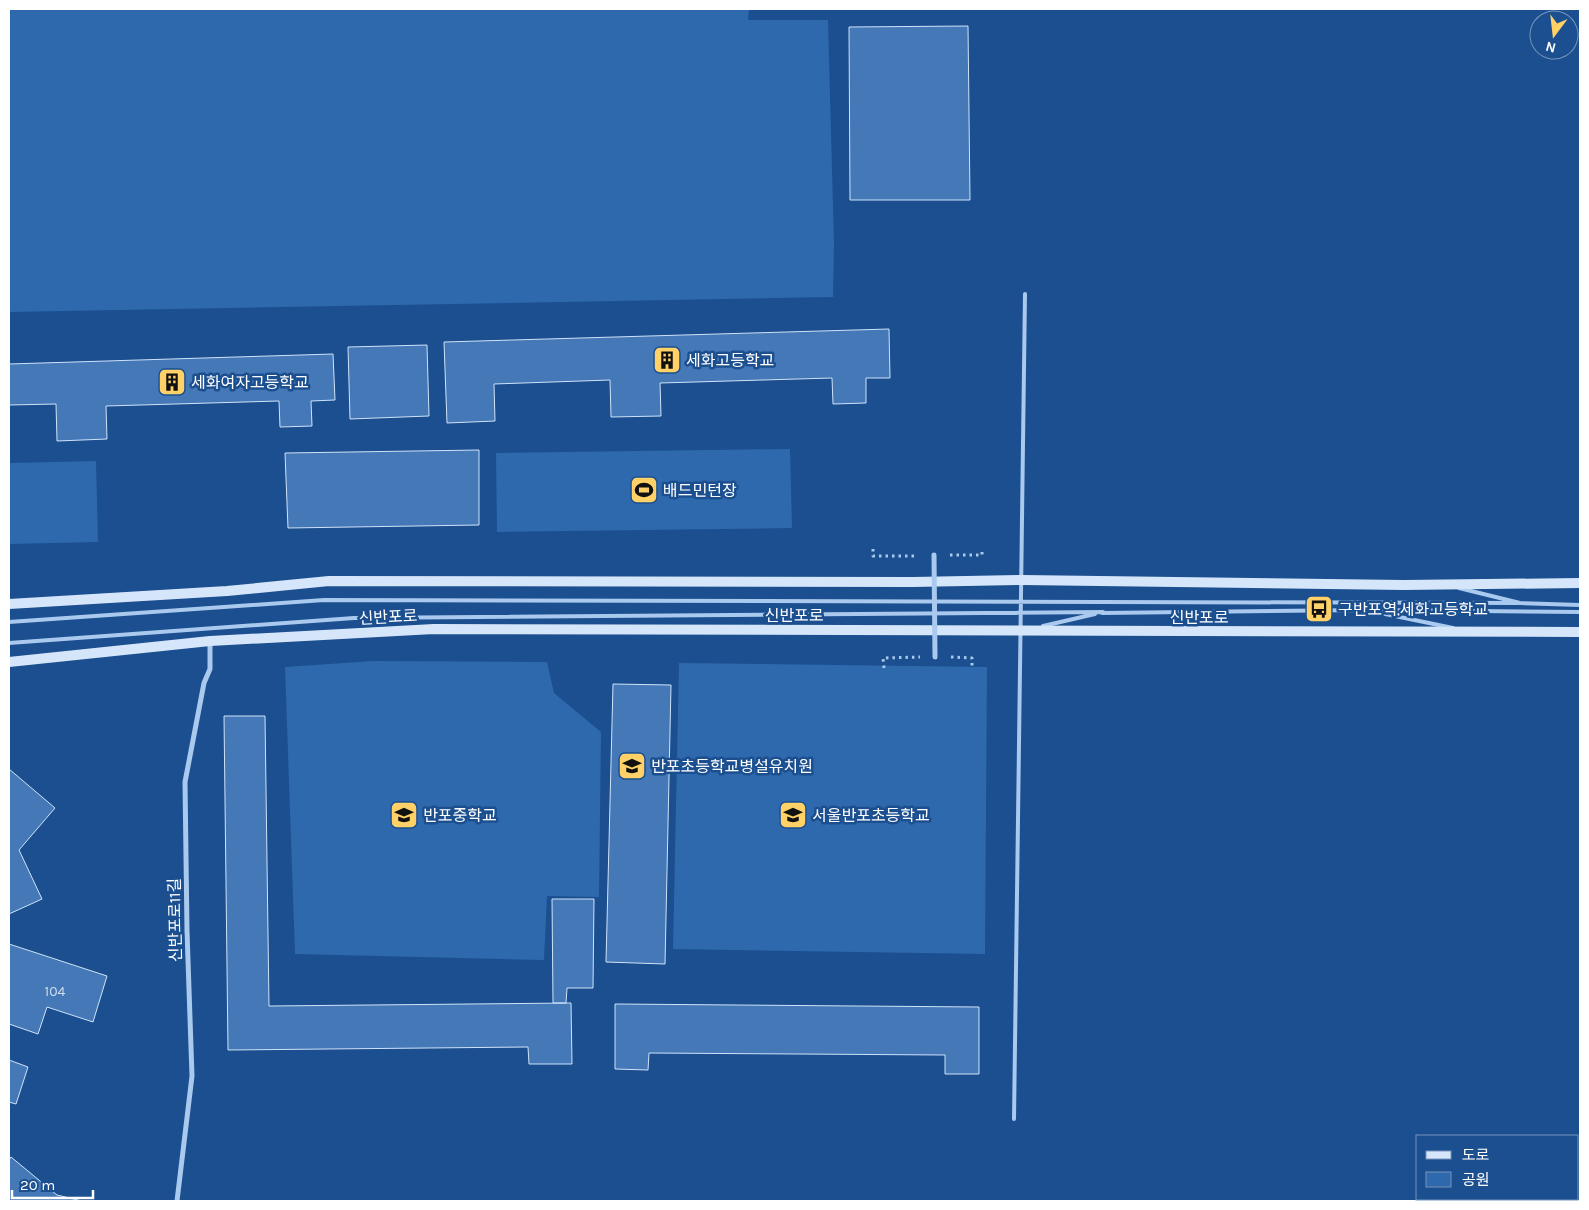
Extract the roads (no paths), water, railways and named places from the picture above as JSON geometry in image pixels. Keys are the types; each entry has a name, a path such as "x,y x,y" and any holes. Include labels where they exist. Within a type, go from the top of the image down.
{"main road":[{"name":"신반포로","path":"9,606 50,601 227,591 329,581 913,582 1022,580 1443,584 1580,583"},
{"name":"신반포로","path":"9,662 210,641 434,629 1580,632"}],"street":[{"path":"934,555 935,657"},
{"name":"신반포로11길","path":"177,1201 192,1076 187,931 185,782 204,683 210,668 210,641"}],"lane":[{"path":"1014,1119 1025,294"},
{"path":"1443,584 1520,603"},
{"path":"9,622 324,600 1022,601 1520,603 1580,605"},
{"path":"9,643 354,618 1366,610 1580,612"},
{"path":"1366,610 1475,632"},
{"path":"1021,631 1103,612"}],"place":[{"name":"세화고등학교","path":"667,360"},
{"name":"세화여자고등학교","path":"172,382"},
{"name":"배드민턴장","path":"644,490"},
{"name":"구반포역.세화고등학교","path":"1319,609"},
{"name":"반포초등학교병설유치원","path":"632,766"},
{"name":"반포중학교","path":"404,815"},
{"name":"서울반포초등학교","path":"793,815"}]}
